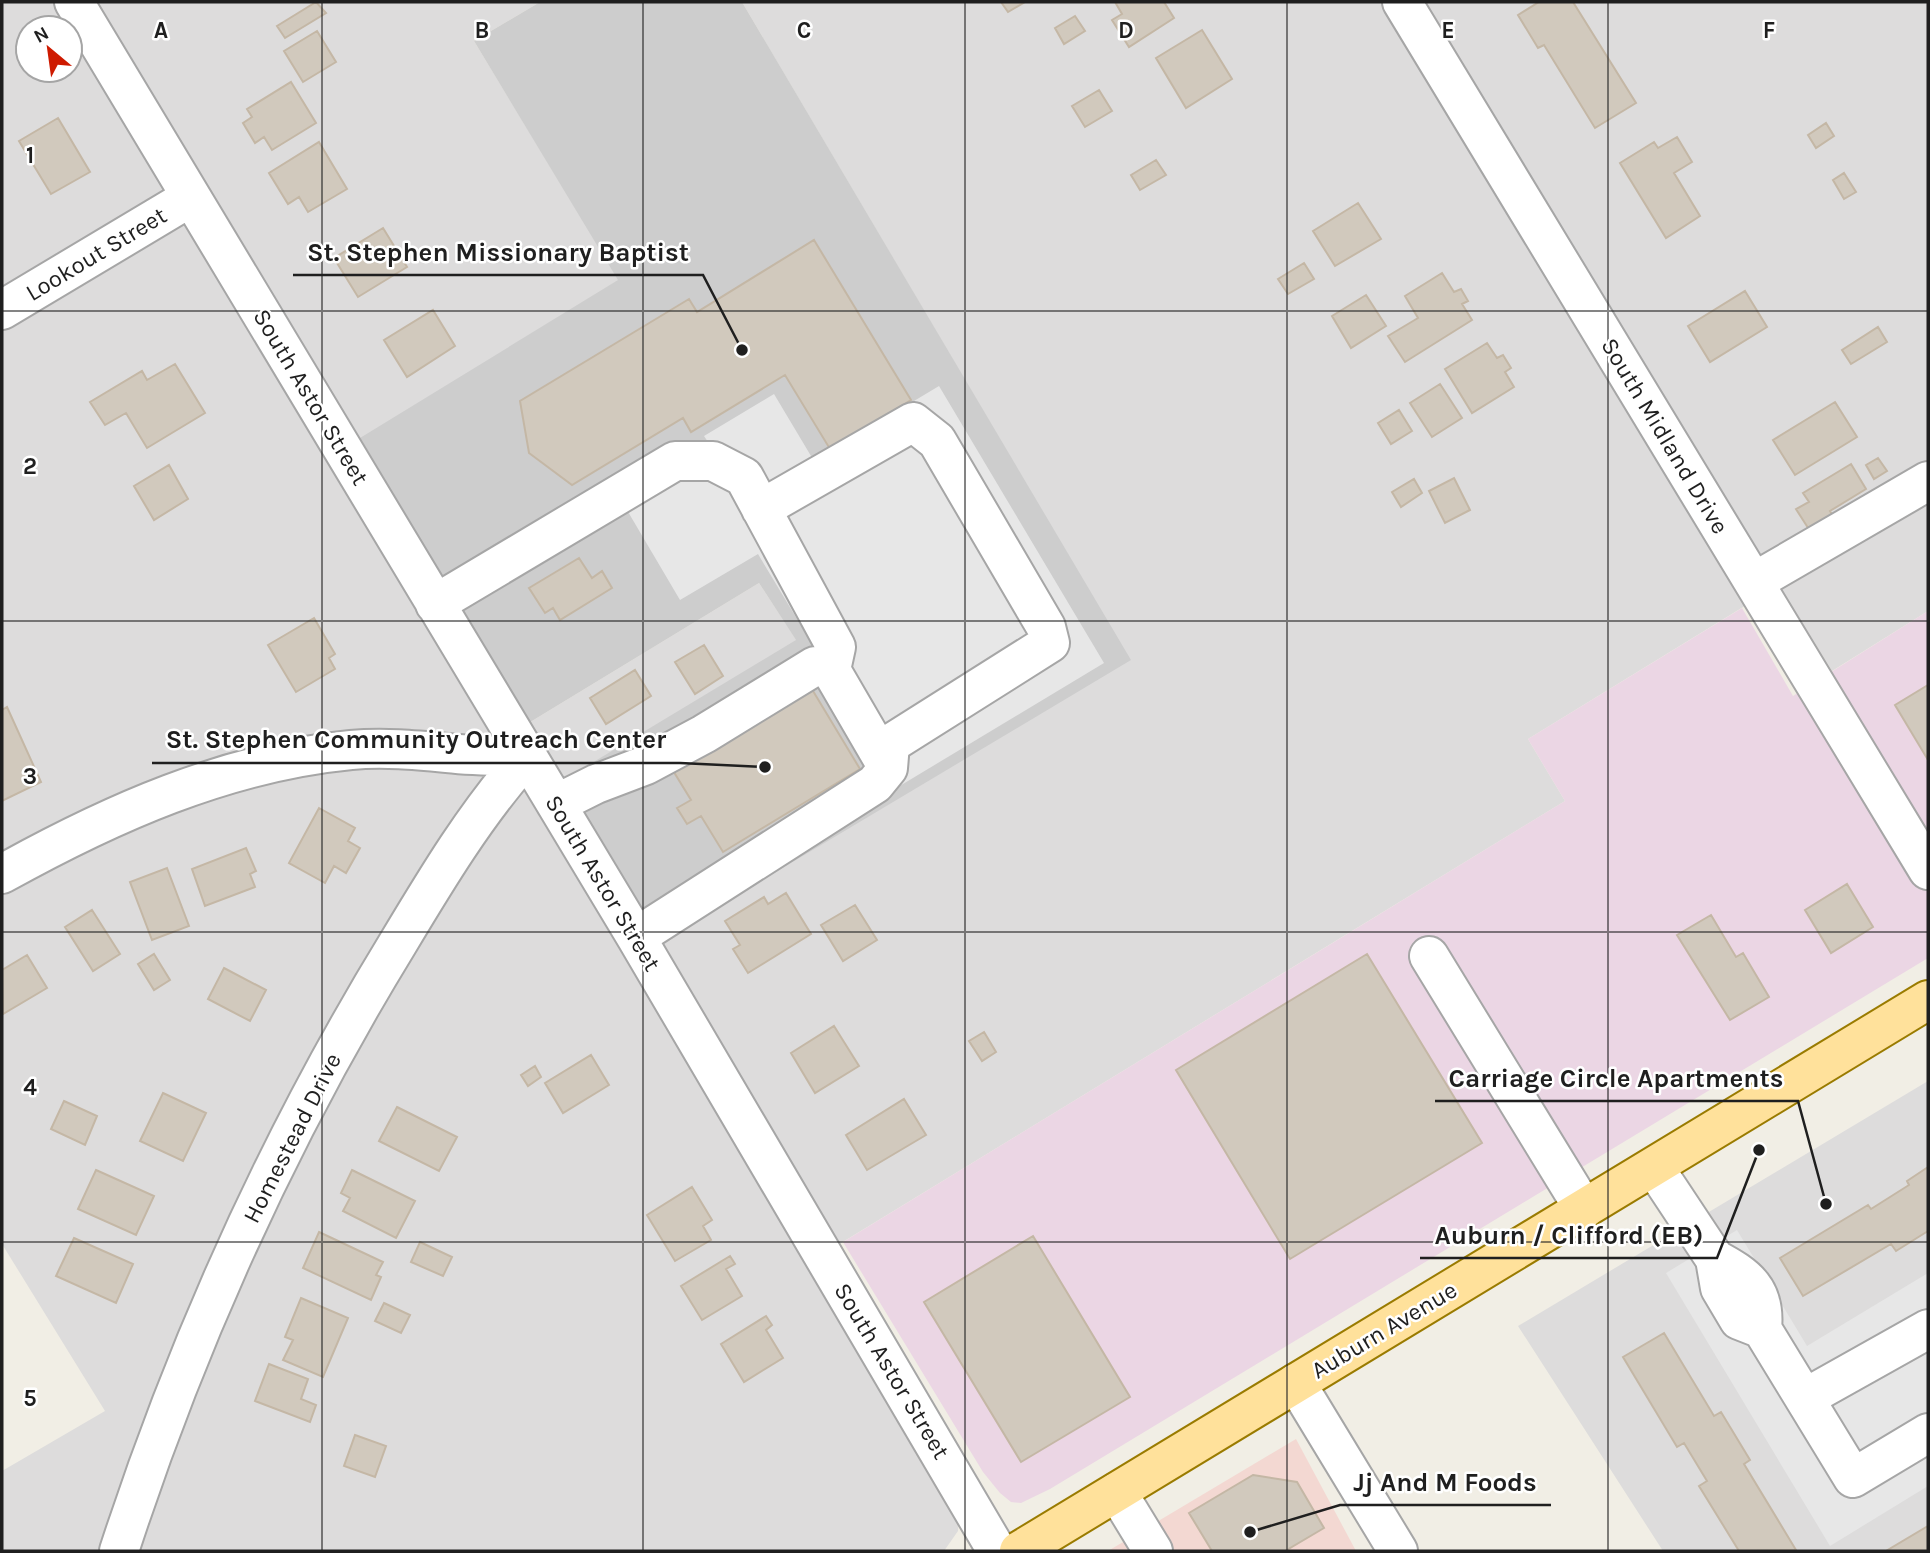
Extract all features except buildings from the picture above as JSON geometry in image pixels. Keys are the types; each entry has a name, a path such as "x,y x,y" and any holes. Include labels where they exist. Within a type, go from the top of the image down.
{"main road":[{"name":"Auburn Avenue","path":"1041,1546 1117,1492 1928,1000"}],"street":[{"name":"South Astor Street","path":"74,2 636,937 997,1551"},
{"name":"South Midland Drive","path":"1402,2 1928,870"},
{"name":"Lookout Street","path":"2,310 191,197"},
{"path":"636,937 875,784 888,768 890,744 1050,643 1046,627 937,441 913,422 761,509"},
{"path":"435,604 675,461 713,461 744,477 836,647 831,670 888,768"},
{"path":"1754,582 1928,481"},
{"path":"556,804 596,784 646,765 705,733 815,666 831,670"},
{"path":"2,874 48,848 157,798 217,778 280,762 351,750 389,749 527,756"},
{"name":"Homestead Drive","path":"119,1551 147,1465 179,1382 246,1227 286,1145 349,1026 426,897 495,794 527,756"},
{"path":"1429,956 1584,1209"},
{"path":"1654,1167 1715,1259 1720,1288 1739,1320 1762,1329 1853,1478 1928,1433"},
{"path":"1805,1398 1928,1329"},
{"path":"1296,1383 1398,1551"},
{"path":"1117,1492 1153,1551"}],"shaded area":[{"path":"2,2 540,2 474,41 619,280 360,439 527,724 759,583 797,641 563,781 1130,660 742,2 1928,2 1928,611 1832,671 1779,585 1528,739 1565,801 805,1265 959,1515 958,1531 944,1551 2,1551 2,1471 105,1411 2,1244"},
{"path":"540,2 742,2 1131,660 662,940 562,781 796,640 759,583 527,724 360,438 618,280 474,41"},
{"path":"939,386 1104,663 898,787 758,554 680,600 624,505 714,451 704,436 774,394 814,461"},
{"path":"1742,608 1793,696 1928,611 1928,958 1050,1489 1021,1503 1011,1502 1000,1493 983,1472 843,1242 1565,801 1528,739"},
{"path":"1928,1081 1928,1551 1663,1551 1518,1326"},
{"path":"1737,1230 1807,1346 1928,1273 1928,1486 1830,1546 1666,1273"},
{"path":"1296,1439 1356,1551 1108,1551"}],"place":[{"name":"St. Stephen Missionary Baptist","path":"742,350"},
{"name":"St. Stephen Community Outreach Center","path":"765,767"},
{"name":"Auburn / Clifford (EB)","path":"1759,1150"},
{"name":"Carriage Circle Apartments","path":"1826,1204"},
{"name":"Jj And M Foods","path":"1250,1532"}]}
